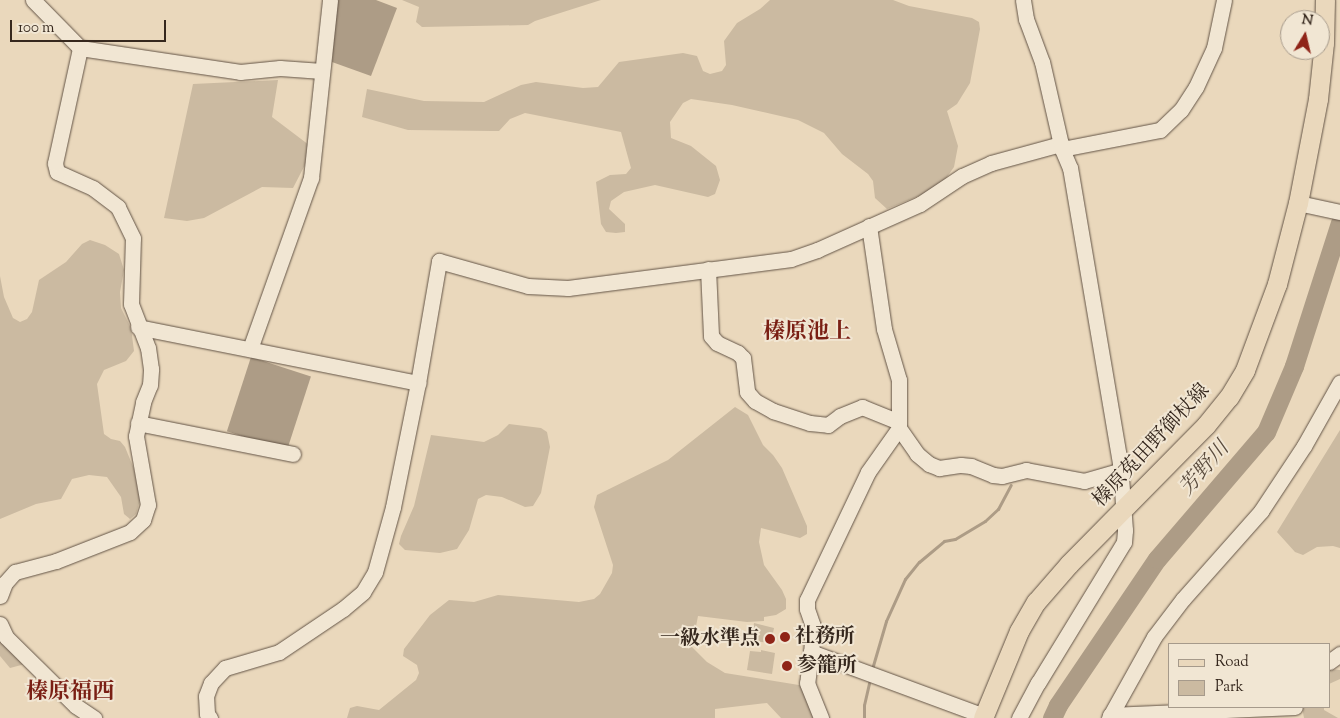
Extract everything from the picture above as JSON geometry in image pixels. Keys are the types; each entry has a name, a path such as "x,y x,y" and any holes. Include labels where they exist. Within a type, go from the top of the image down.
{"main road":[{"name":"榛原菟田野御杖線","path":"984,717 1019,631 1036,602 1068,564 1206,426 1230,397 1241,377 1266,316 1303,204 1318,99 1324,42 1325,0"}],"street":[{"path":"33,0 80,48 240,72 280,68 322,71"},
{"path":"250,349 310,178 330,0"},
{"path":"1019,718 1038,683 1124,542 1124,510 1120,463 1070,168 1061,146 1042,62 1026,19 1023,0"},
{"path":"210,718 207,714 206,696 211,683 225,668 278,652 343,609 364,592 375,572 393,507 418,383 439,261 528,286 568,288 791,259 920,204 962,176 991,163 1061,146 1160,130 1181,110 1196,87 1214,48 1224,0"},
{"path":"0,596 4,583 15,572 56,561 130,532 143,520 148,505 136,436 143,402 150,385 152,369 148,348 138,327 131,304 133,238 118,207 93,188 57,172 54,163 80,48"},
{"path":"1303,204 1340,212"},
{"path":"869,226 884,329 899,380 900,425 917,454 929,464 938,468 960,465 971,466 993,475 1002,476 1026,470 1084,481 1120,471"},
{"path":"708,269 711,336 717,343 738,352 743,358 747,392 755,401 773,411 810,424 828,425 840,416 862,407 900,425"},
{"path":"138,327 418,383"},
{"path":"1109,717 1154,637 1183,599 1261,511 1304,446 1340,382"},
{"path":"138,423 293,454"},
{"path":"821,718 807,683 813,626 807,609 808,600 868,472 900,425"},
{"path":"0,624 6,637 76,706 94,718"},
{"path":"811,652 984,717"},
{"path":"1109,717 1277,708"}],"green space":[{"path":"402,0 601,0 535,21 528,25 422,27 416,22 419,7"},
{"path":"770,0 893,0 909,6 972,18 979,22 980,29 970,83 957,104 947,111 958,146 954,167 940,187 887,209 875,198 873,181 868,174 842,154 824,133 798,120 732,105 691,99 683,103 670,122 671,138 691,146 716,166 720,180 715,194 708,197 655,185 624,192 611,201 609,209 625,224 625,232 606,232 601,224 596,182 610,175 626,174 631,168 621,132 525,113 510,119 499,131 408,130 362,117 367,89 424,101 484,102 521,85 536,82 583,88 598,87 619,62 683,53 697,56 703,71 710,74 722,71 726,65 724,41 737,23 760,9"},
{"path":"278,80 272,117 309,145 307,161 293,188 262,187 204,218 187,221 164,218 193,84"},
{"path":"90,240 105,245 119,254 124,270 120,292 121,308 131,328 134,351 126,361 104,370 97,384 104,434 111,439 120,441 125,447 134,469 140,500 136,514 130,519 124,514 121,497 107,477 89,475 72,479 61,499 36,504 0,519 0,276 4,297 13,318 20,322 27,319 32,312 39,280 66,262 82,244"},
{"path":"735,407 748,415 763,445 782,468 807,526 807,534 800,538 761,528 759,542 764,565 782,590 786,599 786,609 776,615 764,617 764,621 747,622 698,616 692,647 707,662 725,673 805,686 817,718 781,718 767,703 715,709 715,718 347,718 350,708 357,706 379,710 416,680 419,673 417,665 403,656 404,649 430,615 449,600 474,602 498,595 579,602 594,599 600,594 612,573 613,565 594,507 597,495 668,460"},
{"path":"509,424 541,428 547,432 550,447 541,493 533,506 525,507 502,497 486,495 478,499 469,530 457,549 440,553 405,550 399,544 414,506 431,435 484,442 498,435"},
{"path":"1340,430 1340,548 1333,546 1317,547 1303,555 1295,552 1277,532"},
{"path":"754,623 774,628 771,643 752,641"},
{"path":"0,630 25,664 10,668 0,656"},
{"path":"761,650 775,653 772,674 747,670 750,651 761,652"},
{"path":"1330,669 1340,670 1340,679 1330,684"},
{"path":"1302,708 1324,708 1324,710 1338,718 1304,718"}],"shaded area":[{"path":"337,0 376,0 397,8 371,76 332,62"},
{"path":"251,357 311,376 287,451 227,431"}],"waterway":[{"name":"芳野川","path":"1052,718 1058,705 1157,559 1266,432 1294,366 1340,223"},
{"path":"872,669 886,621 905,579 919,562 944,541 955,539 985,521 998,509 1011,485"},
{"path":"864,718 864,705 870,680"}],"place":[{"name":"社務所","path":"785,637"},
{"name":"一級水準点","path":"770,639"},
{"name":"参籠所","path":"787,666"}],"district":[{"name":"榛原池上","path":"807,334"},
{"name":"榛原福西","path":"70,694"}]}
